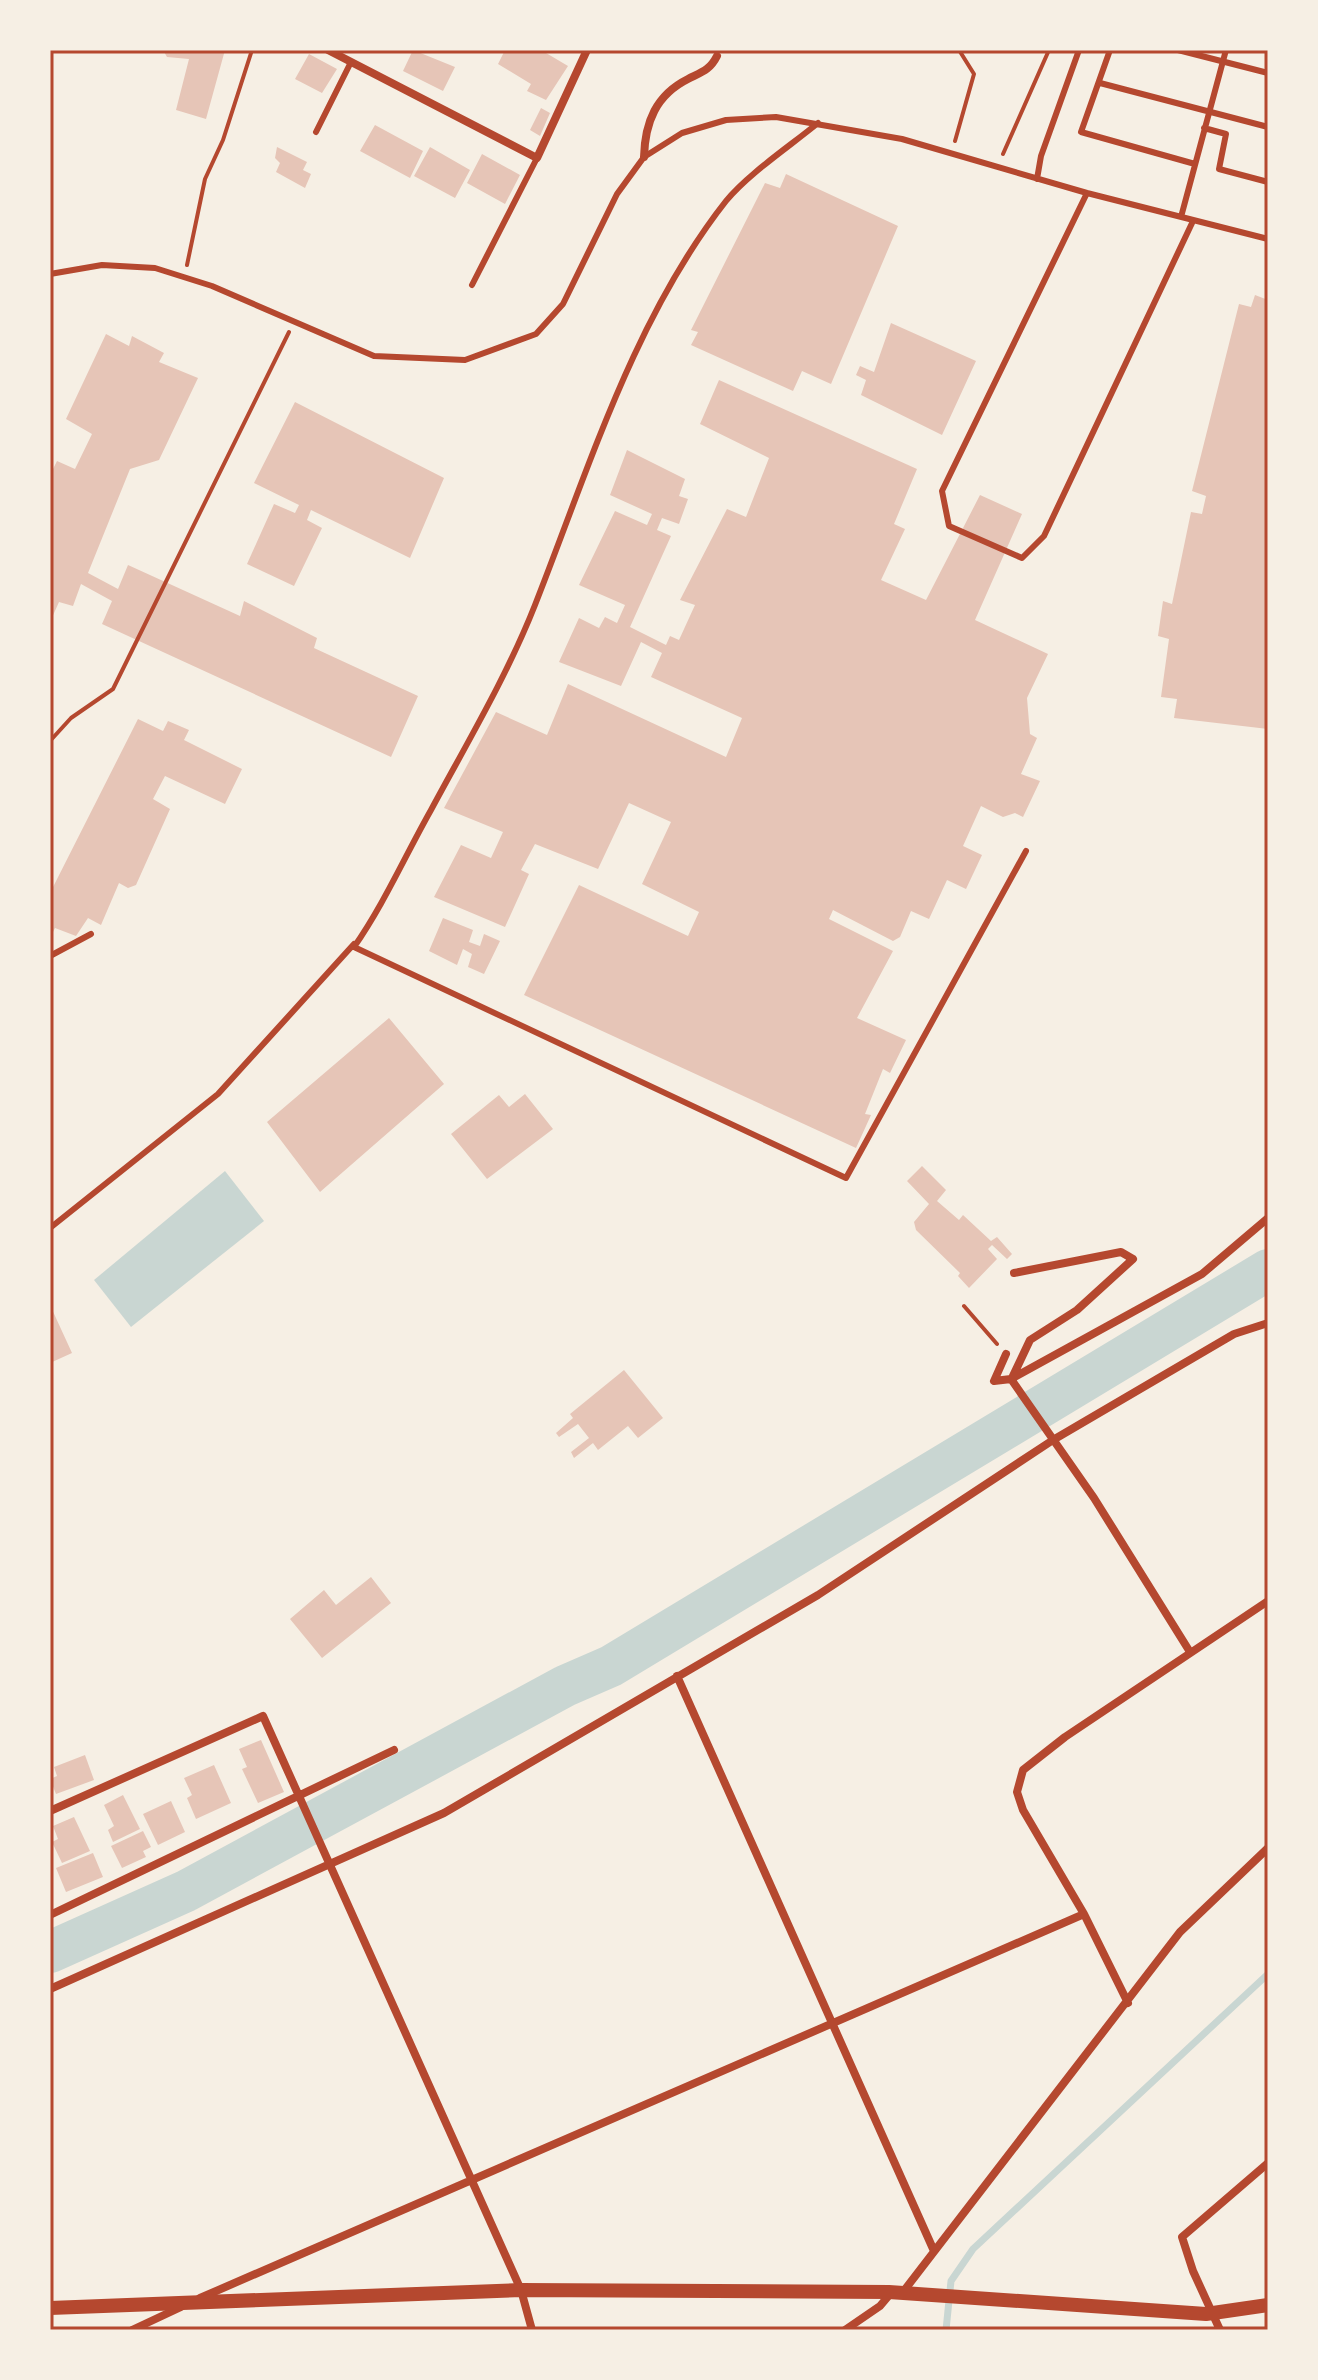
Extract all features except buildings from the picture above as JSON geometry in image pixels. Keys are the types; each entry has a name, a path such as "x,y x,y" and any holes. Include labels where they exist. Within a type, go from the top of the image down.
{"street":[{"path":"328,50 537,158 587,50"},
{"path":"644,157 645,130 667,91 711,69 717,56"},
{"path":"1006,1354 994,1381 1014,1382 1202,1274 1268,1218"},
{"path":"1014,1273 1121,1252 1133,1259 1077,1310 1030,1340 1014,1382"},
{"path":"50,1989 444,1813 818,1595 1051,1436 1234,1334 1268,1323"},
{"path":"1014,1382 1190,1652"},
{"path":"1128,2003 1084,1914 1023,1810 1017,1792 1023,1770 1065,1737 1268,1601"},
{"path":"677,1676 934,2251"},
{"path":"50,1811 263,1716 332,1864 470,2183 521,2290 532,2330"},
{"path":"50,1915 394,1750"},
{"path":"845,2330 897,2292 934,2251 1180,1932 1268,1848"},
{"path":"132,2330 833,2020 1084,1914"},
{"path":"1220,2330 1193,2271 1182,2237 1268,2163"},
{"path":"50,2308 521,2290 897,2292 1213,2313 1268,2305"}],"lane":[{"path":"1037,179 1041,156 1079,50"},
{"path":"1110,50 1081,132 1195,164"},
{"path":"1178,50 1268,73"},
{"path":"1181,217 1226,50"},
{"path":"316,132 351,62"},
{"path":"1100,83 1268,127"},
{"path":"50,274 102,265 155,268 185,277 374,356 424,361 465,360 536,334 563,304 617,194 644,157 682,133 726,120 776,117 902,139 1087,193 1268,239"},
{"path":"354,947 378,912 493,694 533,609 602,430 658,307 688,254 728,198 818,123"},
{"path":"1204,128 1226,134 1219,169 1268,182"},
{"path":"472,285 537,158"},
{"path":"1087,193 942,491 949,526 1022,558 1044,536 1193,221"},
{"path":"354,947 846,1178 1026,851"},
{"path":"50,956 91,934"},
{"path":"50,1228 218,1094 360,937 354,947"}],"path":[{"path":"185,277 205,179 223,140 252,50"},
{"path":"952,154 974,74 959,50"},
{"path":"998,167 1049,50"},
{"path":"50,741 71,718 113,689 293,323"},
{"path":"964,1306 1006,1354"}],"shaded area":[{"path":"225,1171 264,1221 131,1327 94,1280"}],"waterway":[{"path":"50,1952 186,1891 565,1686 611,1666 1268,1270"},
{"path":"946,2330 951,2281 973,2249 1268,1974"}]}
